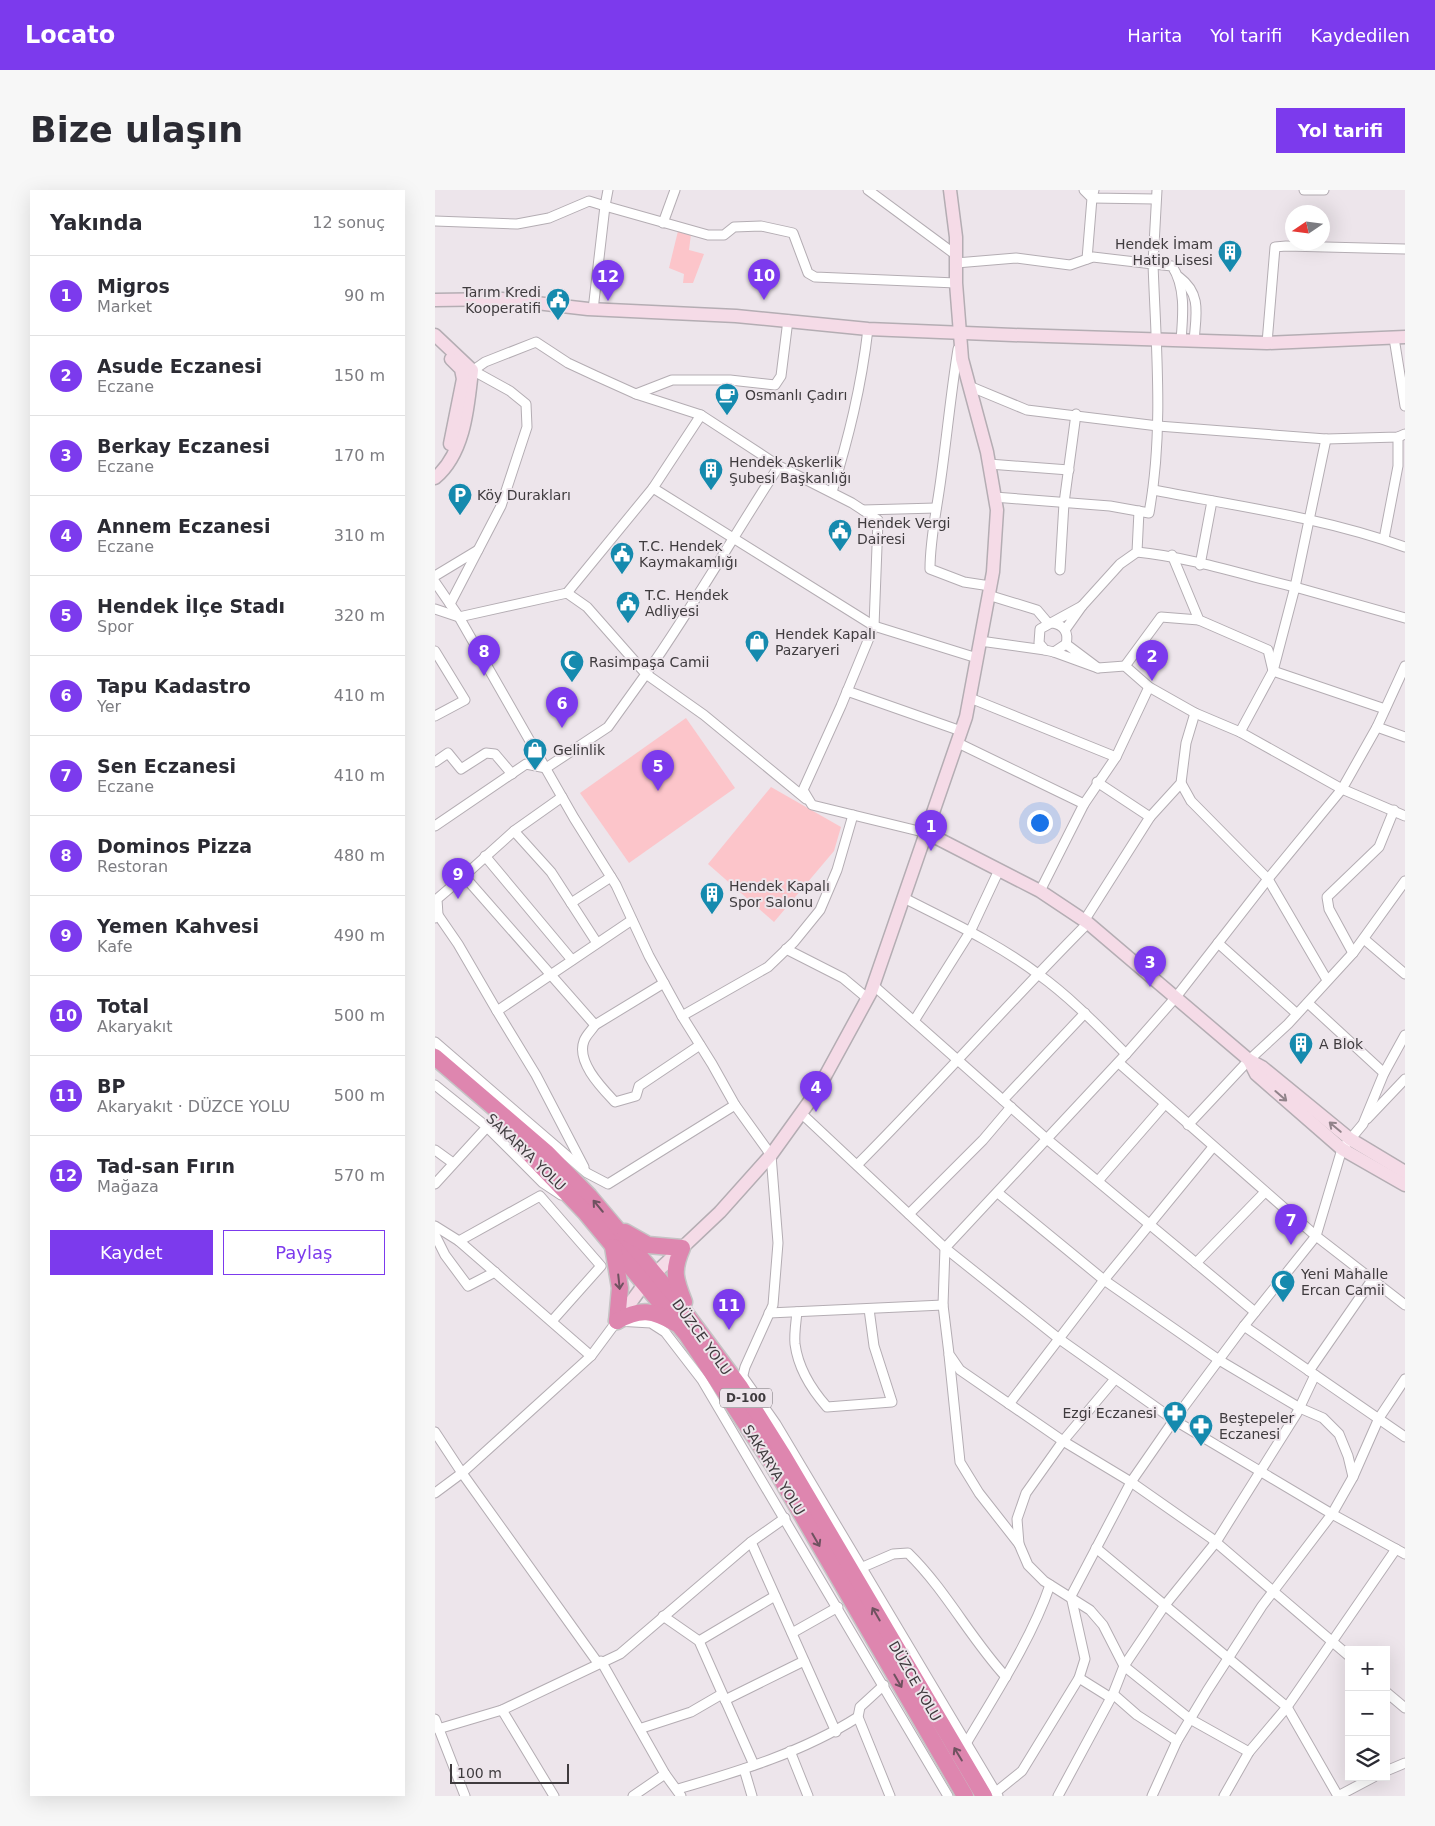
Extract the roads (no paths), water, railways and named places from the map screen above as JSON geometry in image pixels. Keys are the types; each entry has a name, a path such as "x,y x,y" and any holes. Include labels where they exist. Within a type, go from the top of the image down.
{"highway":[{"name":"DÜZCE YOLU","path":"435,1057 547,1153 589,1196 616,1228 650,1278 686,1324 741,1382 784,1457 993,1795"},
{"name":"SAKARYA YOLU","path":"435,1071 458,1088 532,1155 613,1245 650,1278"},
{"path":"616,1228 648,1245 683,1248 675,1265 675,1276 686,1324"},
{"path":"613,1245 621,1288 617,1321"},
{"path":"617,1321 633,1312 645,1311 686,1324"},
{"name":"SAKARYA YOLU","path":"686,1324 772,1463 965,1796"}],"main road":[{"path":"617,1321 650,1278 720,1212 771,1155 817,1091 873,985 959,737 970,698 989,591 997,510 989,464 962,359 950,190"},
{"path":"435,300 502,299 593,310 788,320 868,329 1267,343 1400,338"},
{"path":"435,335 472,370 466,416 455,452 435,478"},
{"path":"435,343 461,369 463,379 450,443 435,467"},
{"path":"927,833 1040,891 1086,922 1249,1060 1256,1074 1346,1144 1405,1185"},
{"path":"1346,1144 1405,1172"}],"street":[{"path":"593,310 608,190"},
{"path":"663,223 675,190"},
{"path":"868,190 956,259 1016,258 1070,265 1093,257 1171,266 1179,277 1189,284 1195,298 1194,341"},
{"path":"994,497 1149,513 1153,490 1158,426 1153,264 1156,195 1093,194 1084,190"},
{"path":"1304,190 1324,190"},
{"path":"1087,259 1093,194"},
{"path":"435,221 517,224 549,218 589,201 708,235 724,235 734,227 761,226 782,229 793,233 808,273 815,277 956,283"},
{"path":"1267,343 1275,248 1286,246 1405,249"},
{"path":"1179,277 1182,306 1181,340"},
{"path":"636,394 672,380 731,380 775,385 781,376 788,320"},
{"path":"832,492 847,442 861,384 868,329"},
{"path":"961,332 947,413 936,508 930,542 930,569 1037,610 1050,623 1065,630"},
{"path":"1400,338 1405,406"},
{"path":"463,379 472,370 485,362 536,342 568,363 636,394 701,415 779,466 832,492 878,520 874,626 803,790 812,804"},
{"path":"451,604 501,506 527,427 526,404 510,391 472,370"},
{"path":"969,386 1027,410 1076,414 1158,426 1326,439 1401,435 1398,466 1383,539"},
{"path":"1060,570 1064,503 1076,414"},
{"path":"435,609 459,617 567,593 653,488 701,415"},
{"path":"1240,732 1273,670 1295,588 1326,439"},
{"path":"989,464 1069,470"},
{"path":"435,826 526,764 546,768 608,727 687,616 731,539 779,466"},
{"path":"653,488 731,539 800,578 874,626 977,658"},
{"path":"1153,490 1309,521 1383,539 1405,547"},
{"path":"1200,565 1212,501"},
{"path":"863,510 936,508"},
{"path":"1137,552 1139,511"},
{"path":"435,576 478,550"},
{"path":"1065,644 1065,630 1082,606 1120,564 1137,552 1172,555 1200,565 1295,588 1405,618"},
{"path":"1172,555 1199,620"},
{"path":"435,582 459,617 562,797 611,877 682,1016 735,1105 771,1155 778,1242 773,1305 745,1368 741,1382 777,1424 967,1742 993,1795 1022,1771 1079,1678 1085,1659 1079,1622 1071,1596 1131,1482 1243,1326 1316,1236 1346,1144 1405,1080"},
{"path":"567,593 587,607 646,674 704,715 812,804 927,833"},
{"path":"1049,651 1039,643 1038,634 1050,623 1082,606"},
{"path":"1125,666 1161,617 1199,620 1268,650 1273,670"},
{"path":"980,640 1049,651 1098,668 1125,666 1149,687 1195,713 1240,732 1342,789 1405,816"},
{"path":"1049,651 1065,644"},
{"path":"1065,644 1098,668"},
{"path":"435,651 465,700 435,716"},
{"path":"1249,1752 1190,1719 1124,1666 1103,1625 1090,1610 1071,1596 1050,1585 1028,1565 1019,1544 979,1493 960,1462 943,1305 945,1248 1127,1054 1176,997 1268,879 1342,789 1377,727 1405,666"},
{"path":"1273,670 1385,709"},
{"path":"1040,891 1084,804 1097,782 1117,757 1149,687"},
{"path":"847,691 959,737 1084,804"},
{"path":"970,698 1117,757"},
{"path":"1195,713 1186,743 1181,783 1191,801 1268,879 1327,980"},
{"path":"1377,727 1405,737"},
{"path":"435,762 448,753 461,769 486,753 495,754 512,774"},
{"path":"1097,782 1149,816"},
{"path":"857,1165 1086,922 1149,816 1181,783"},
{"path":"562,797 514,831 464,876 436,897 436,917 458,944 536,1075 587,1173"},
{"path":"1353,953 1329,909 1327,896 1379,847 1394,810"},
{"path":"682,1016 768,967 820,910 837,870 853,814"},
{"path":"514,831 551,872 597,944"},
{"path":"485,856 572,960"},
{"path":"914,1021 970,932 999,870"},
{"path":"464,876 552,973 595,1025"},
{"path":"571,903 611,877"},
{"path":"1188,1125 1249,1060 1288,1024 1296,1013 1308,1003 1353,953 1405,881"},
{"path":"904,898 970,932 1038,973 1085,1013 1127,1054"},
{"path":"497,1011 632,920"},
{"path":"1364,939 1405,974"},
{"path":"1218,943 1296,1013"},
{"path":"786,949 843,978 867,998"},
{"path":"664,982 595,1025 584,1040 582,1050 586,1063 615,1102 636,1096 639,1086 700,1045"},
{"path":"873,985 1048,1140 1255,1312"},
{"path":"1308,1003 1384,1073"},
{"path":"1003,1100 1085,1013"},
{"path":"1363,1124 1384,1073 1405,1035"},
{"path":"435,1042 587,1173 608,1184 735,1105"},
{"path":"1119,1063 1316,1236 1405,1305"},
{"path":"435,1086 487,1127 543,1183 585,1212"},
{"path":"1098,1181 1165,1104"},
{"path":"909,1214 983,1140 1011,1107"},
{"path":"802,1114 945,1248 1058,1338 1174,1420 1331,1514 1405,1554"},
{"path":"435,1184 487,1127"},
{"path":"1009,1404 1104,1280 1213,1147"},
{"path":"435,1150 453,1164"},
{"path":"1196,1263 1265,1192"},
{"path":"998,1193 1104,1280 1219,1360 1300,1408 1323,1418 1339,1434 1348,1456 1353,1477"},
{"path":"459,1241 540,1196 601,1266 552,1322"},
{"path":"435,1226 459,1241 591,1356"},
{"path":"435,1235 445,1255 468,1286 495,1272"},
{"path":"1058,1796 1112,1696 1124,1666 1165,1605 1216,1542 1300,1408 1312,1373 1372,1280"},
{"path":"769,1313 943,1305"},
{"path":"797,1312 795,1343 801,1364 815,1393 827,1407 891,1402 874,1346 869,1309"},
{"path":"435,1493 462,1473 591,1356 617,1321 651,1323 665,1332 702,1380 838,1607 948,1796"},
{"path":"1243,1326 1405,1437"},
{"path":"949,1354 960,1370 1063,1441 1131,1482 1216,1542 1345,1652"},
{"path":"1019,1544 1017,1519 1025,1493 1063,1441 1115,1379"},
{"path":"1152,1796 1177,1741 1190,1719 1273,1592 1331,1514 1353,1477 1379,1418 1405,1379"},
{"path":"435,1432 462,1473 600,1662 641,1728 665,1774 680,1792 744,1769 836,1732 858,1717"},
{"path":"465,1796 436,1724 502,1710 620,1654 751,1542 785,1518"},
{"path":"751,1542 836,1732"},
{"path":"1096,1548 1287,1707 1338,1796 1366,1781"},
{"path":"1224,1796 1249,1752 1287,1707 1396,1550"},
{"path":"863,1567 893,1554 907,1553 943,1592 968,1630 1006,1677"},
{"path":"967,1742 1006,1677 1044,1603 1050,1585"},
{"path":"699,1641 775,1596"},
{"path":"792,1633 838,1607"},
{"path":"663,1616 699,1641 754,1765"},
{"path":"641,1728 691,1712 804,1661"},
{"path":"1079,1678 1112,1696 1177,1741"},
{"path":"884,1685 860,1706 858,1717 890,1796"},
{"path":"1390,1695 1405,1708"},
{"path":"502,1710 554,1796"},
{"path":"790,1751 808,1796"},
{"path":"1390,1769 1405,1763"},
{"path":"744,1769 752,1796"},
{"path":"633,1796 665,1774"}],"place":[{"name":"Hendek İmam Hatip Lisesi","path":"1230,273"},
{"name":"Total","path":"764,300"},
{"name":"Tad-san Fırın","path":"608,301"},
{"name":"Tarım Kredi Kooperatifi","path":"558,321"},
{"name":"Osmanlı Çadırı","path":"727,416"},
{"name":"Hendek Askerlik Şubesi Başkanlığı","path":"711,491"},
{"name":"Köy Durakları","path":"460,516"},
{"name":"Hendek Vergi Dairesi","path":"840,552"},
{"name":"T.C. Hendek Kaymakamlığı","path":"622,575"},
{"name":"T.C. Hendek Adliyesi","path":"628,624"},
{"name":"Hendek Kapalı Pazaryeri","path":"757,663"},
{"name":"Dominos Pizza","path":"484,676"},
{"name":"Asude Eczanesi","path":"1152,681"},
{"name":"Rasimpaşa Camii","path":"572,683"},
{"name":"Tapu Kadastro","path":"562,728"},
{"name":"Gelinlik","path":"535,771"},
{"name":"Hendek İlçe Stadı","path":"658,791"},
{"name":"Migros","path":"931,851"},
{"name":"Yemen Kahvesi","path":"458,899"},
{"name":"Hendek Kapalı Spor Salonu","path":"712,915"},
{"name":"Berkay Eczanesi","path":"1150,987"},
{"name":"A Blok","path":"1301,1065"},
{"name":"Annem Eczanesi","path":"816,1112"},
{"name":"Sen Eczanesi","path":"1291,1245"},
{"name":"Yeni Mahalle Ercan Camii","path":"1283,1303"},
{"name":"BP","path":"729,1330"},
{"name":"Ezgi Eczanesi","path":"1175,1434"},
{"name":"Beştepeler Eczanesi","path":"1201,1447"}]}
